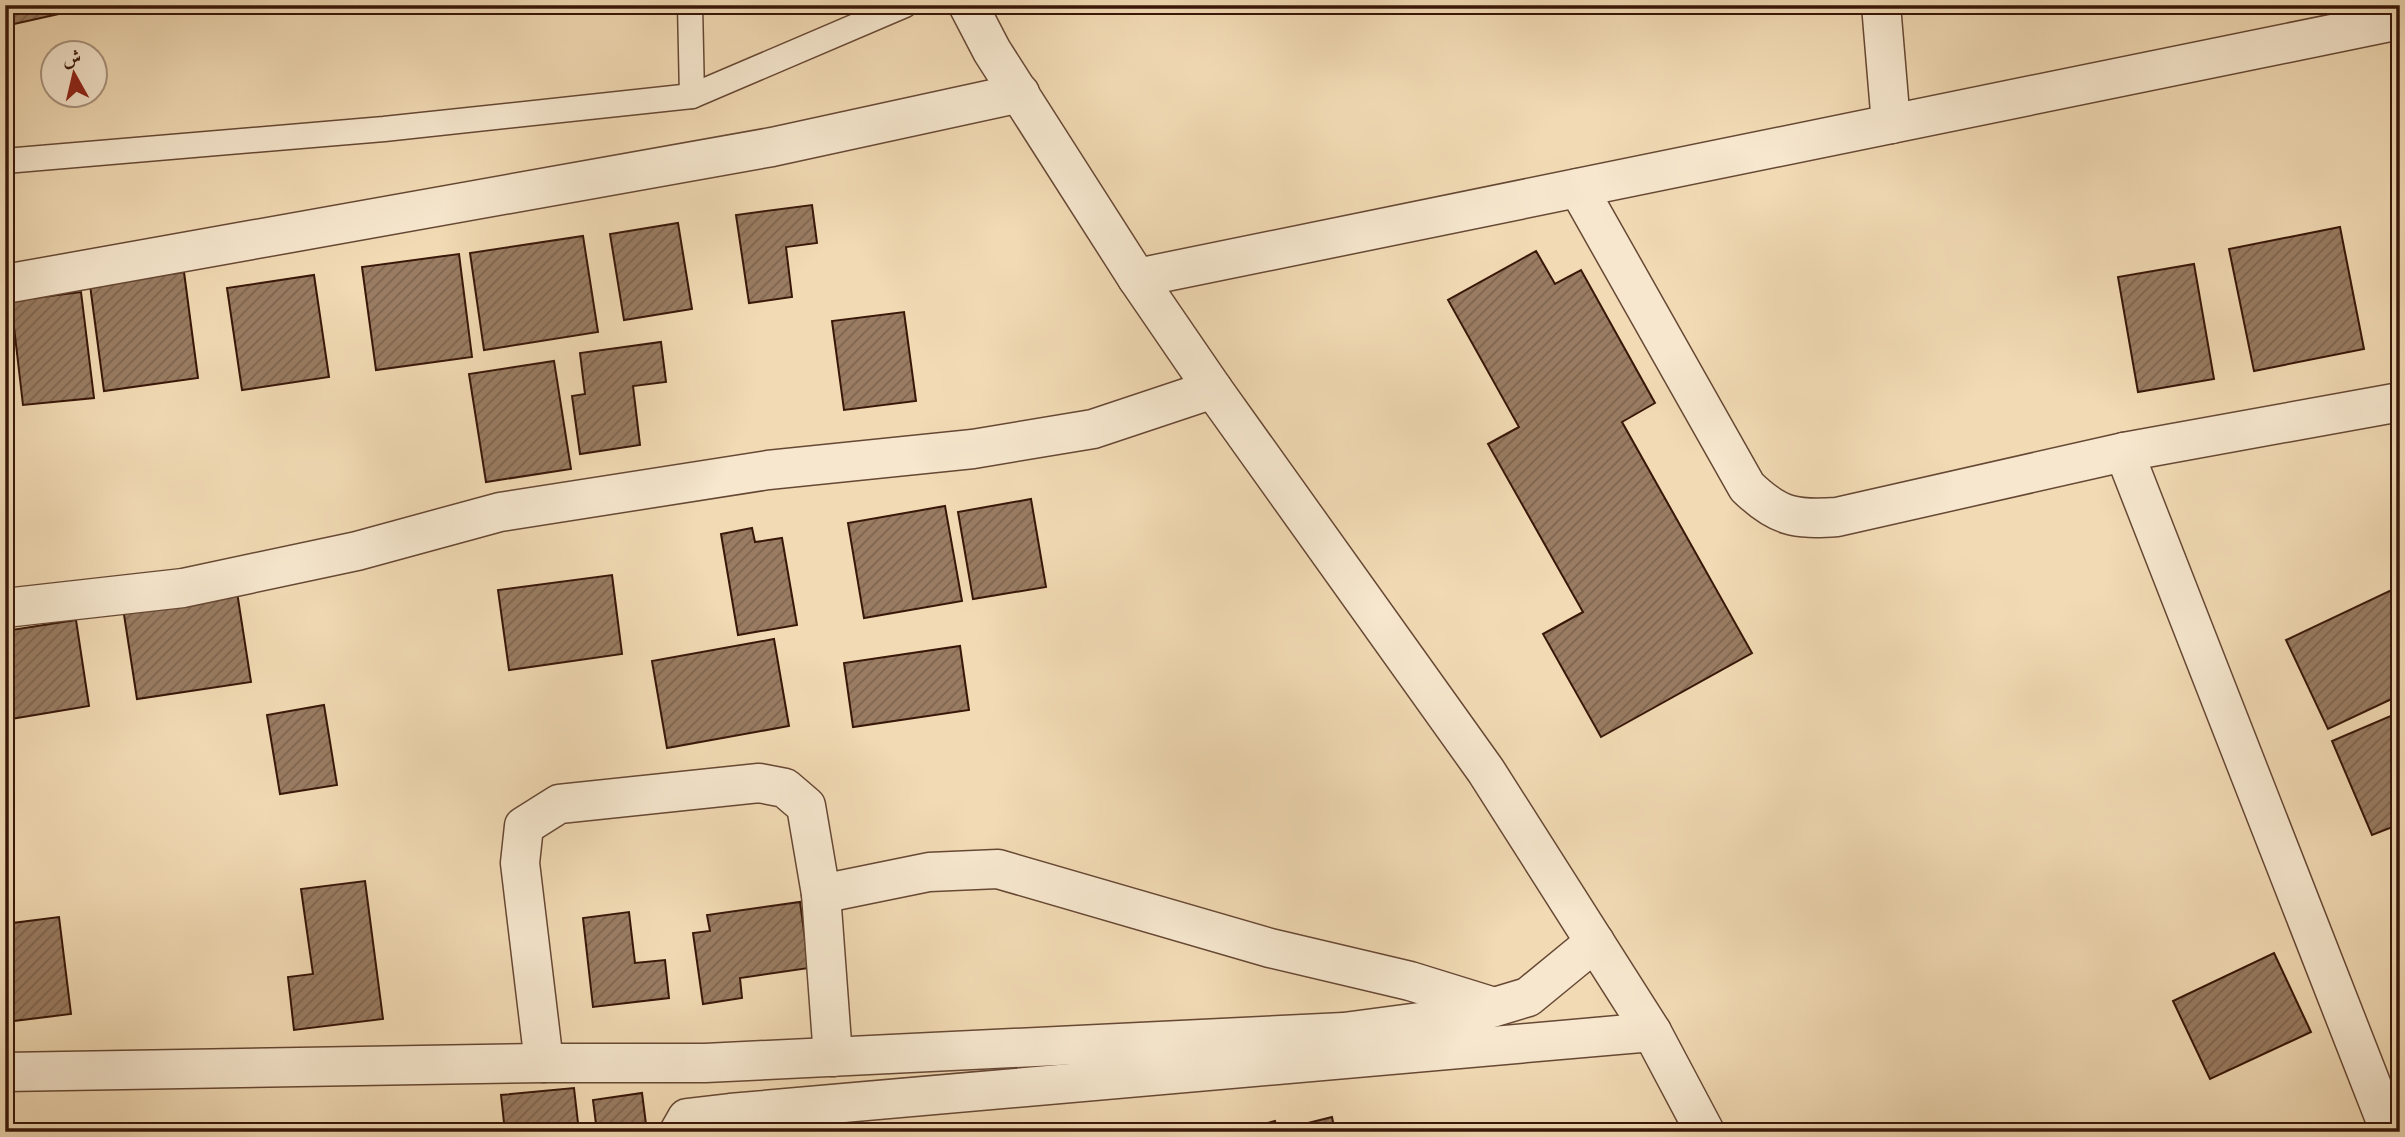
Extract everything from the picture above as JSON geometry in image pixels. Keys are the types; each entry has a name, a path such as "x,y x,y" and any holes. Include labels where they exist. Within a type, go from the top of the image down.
{"street":[{"path":"968,5 992,51 1137,278 1213,389 1486,771 1652,1032 1705,1132"},
{"path":"1881,5 1891,124"},
{"path":"1137,278 2400,20"},
{"path":"5,284 772,147 1020,93"},
{"path":"1578,188 1747,487 1763,502 1782,513 1808,520 1837,517 2124,452 2400,402"},
{"path":"5,608 183,588 357,551 500,512 768,470 973,449 1093,429 1213,389"},
{"path":"2124,452 2390,1132"},
{"path":"544,1063 520,863 524,826 559,804 759,783 785,788 806,806 821,894 833,1057"},
{"path":"821,894 929,872 998,869 1270,948 1409,982 1494,1007"},
{"path":"5,1072 705,1063 1343,1032 1465,1016 1528,996 1595,942"},
{"path":"679,1132 687,1118 730,1113 1652,1032"}],"lane":[{"path":"690,5 692,96"},
{"path":"5,161 384,129 692,96 905,5"}],"building":[{"path":"5,5 95,5 95,6 5,26"},
{"path":"812,205 817,243 786,247 792,297 749,303 736,215"},
{"path":"678,223 692,309 624,320 610,234"},
{"path":"2340,227 2364,349 2254,371 2229,249"},
{"path":"583,236 598,332 484,350 470,253"},
{"path":"1536,251 1555,284 1581,270 1655,403 1622,422 1752,653 1601,737 1543,634 1583,612 1488,444 1519,427 1448,300"},
{"path":"459,254 472,357 376,370 362,267"},
{"path":"2194,264 2214,379 2138,392 2118,277"},
{"path":"184,272 198,378 104,391 90,285"},
{"path":"314,275 329,377 242,390 227,288"},
{"path":"81,292 94,398 23,405 11,301"},
{"path":"904,312 916,401 844,410 832,321"},
{"path":"661,342 666,382 633,386 640,445 580,454 572,396 585,394 580,353"},
{"path":"554,361 571,469 486,482 469,374"},
{"path":"1031,499 1046,587 973,599 958,512"},
{"path":"945,506 962,601 864,618 848,523"},
{"path":"752,528 755,542 782,538 797,625 738,635 721,534"},
{"path":"612,575 622,654 509,670 498,590"},
{"path":"2400,586 2400,695 2328,729 2286,640"},
{"path":"237,592 251,682 137,699 123,608"},
{"path":"76,620 89,706 5,720 5,631"},
{"path":"774,639 789,726 667,748 652,661"},
{"path":"960,646 969,710 853,727 844,663"},
{"path":"324,705 337,785 280,794 267,715"},
{"path":"2400,712 2400,824 2372,835 2332,741"},
{"path":"365,881 383,1019 294,1030 288,977 313,974 301,889"},
{"path":"800,902 809,968 740,978 742,998 703,1004 693,933 710,931 707,915"},
{"path":"629,912 635,963 665,960 669,998 593,1007 583,918"},
{"path":"59,917 71,1014 5,1022 5,924"},
{"path":"2274,953 2311,1032 2210,1079 2173,1001"},
{"path":"574,1088 579,1132 505,1132 501,1095"},
{"path":"642,1093 647,1132 597,1132 593,1100"},
{"path":"1332,1117 1335,1132 1289,1132 1288,1128"},
{"path":"1275,1121 1278,1132 1236,1132"},
{"path":"989,1126 991,1132 970,1132"}]}
